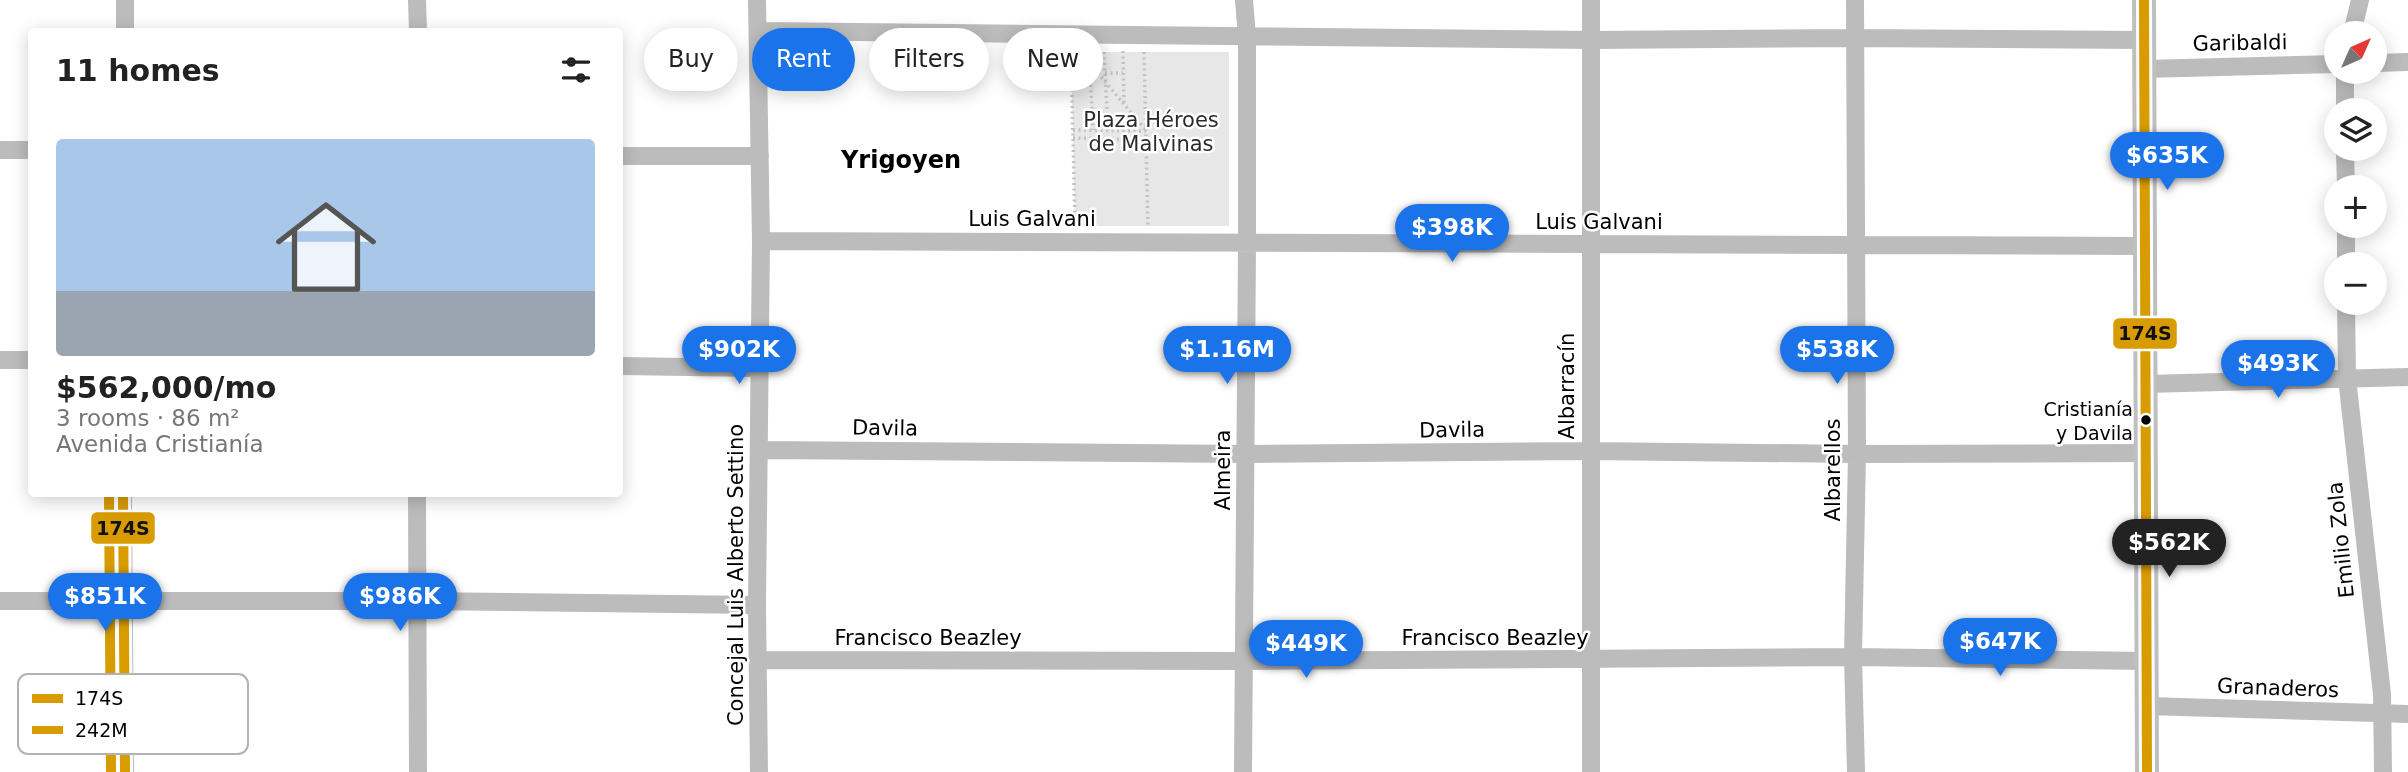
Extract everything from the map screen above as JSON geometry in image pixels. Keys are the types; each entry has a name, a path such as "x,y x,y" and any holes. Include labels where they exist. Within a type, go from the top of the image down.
{"street":[{"path":"124,28 125,0"},
{"path":"417,0 418,28"},
{"name":"Concejal Luis Alberto Settino","path":"757,0 758,28"},
{"name":"Almeira","path":"1243,772 1247,245 1247,37 1244,0"},
{"name":"Albarracín","path":"1591,0 1591,772"},
{"name":"Albarellos","path":"1855,0 1857,454 1853,657 1856,772"},
{"path":"2144,0 2147,772"},
{"path":"2355,21 2360,0"},
{"path":"855,33 1003,36"},
{"path":"1103,36 1592,40 2144,40"},
{"path":"2387,63 2408,62"},
{"name":"Garibaldi","path":"2145,68 2324,64"},
{"name":"Concejal Luis Alberto Settino","path":"759,91 761,242 757,605 760,772"},
{"path":"0,150 28,150"},
{"path":"623,156 760,156"},
{"name":"Luis Galvani","path":"761,242 2144,246"},
{"name":"Emilio Zola","path":"2346,315 2347,378 2383,714 2383,772"},
{"path":"0,360 28,360"},
{"path":"623,366 758,368"},
{"path":"2146,384 2408,377"},
{"name":"Davila","path":"760,450 1246,454 1590,451 2144,453"},
{"path":"123,497 124,674"},
{"path":"418,497 418,772"},
{"path":"0,601 419,601 757,605"},
{"name":"Francisco Beazley","path":"758,660 1245,661 1853,657 2148,661"},
{"name":"Granaderos","path":"2147,706 2408,714"},
{"path":"125,754 125,772"}],"path":[{"path":"1123,36 1124,105"},
{"path":"1144,36 1149,242"},
{"path":"1103,64 1108,130"},
{"path":"1105,74 1123,74"},
{"path":"1103,80 1146,131"},
{"path":"1072,91 1075,241"},
{"path":"1091,91 1093,130"},
{"path":"1073,130 1146,131"},
{"path":"1073,138 1147,140"}],"green space":[{"name":"Plaza Héroes de Malvinas","path":"1103,52 1229,52 1229,226 1075,226 1072,91 1103,91"}],"transit line":[{"name":"174S","path":"2144,0 2147,772"},
{"name":"242M","path":"109,497 110,674"},
{"name":"174S","path":"123,497 124,674"},
{"name":"242M","path":"111,754 111,772"},
{"name":"174S","path":"125,754 125,772"}],"place":[{"name":"Cristianía y Davila","path":"2146,420"}],"district":[{"name":"Yrigoyen","path":"901,160"}]}
